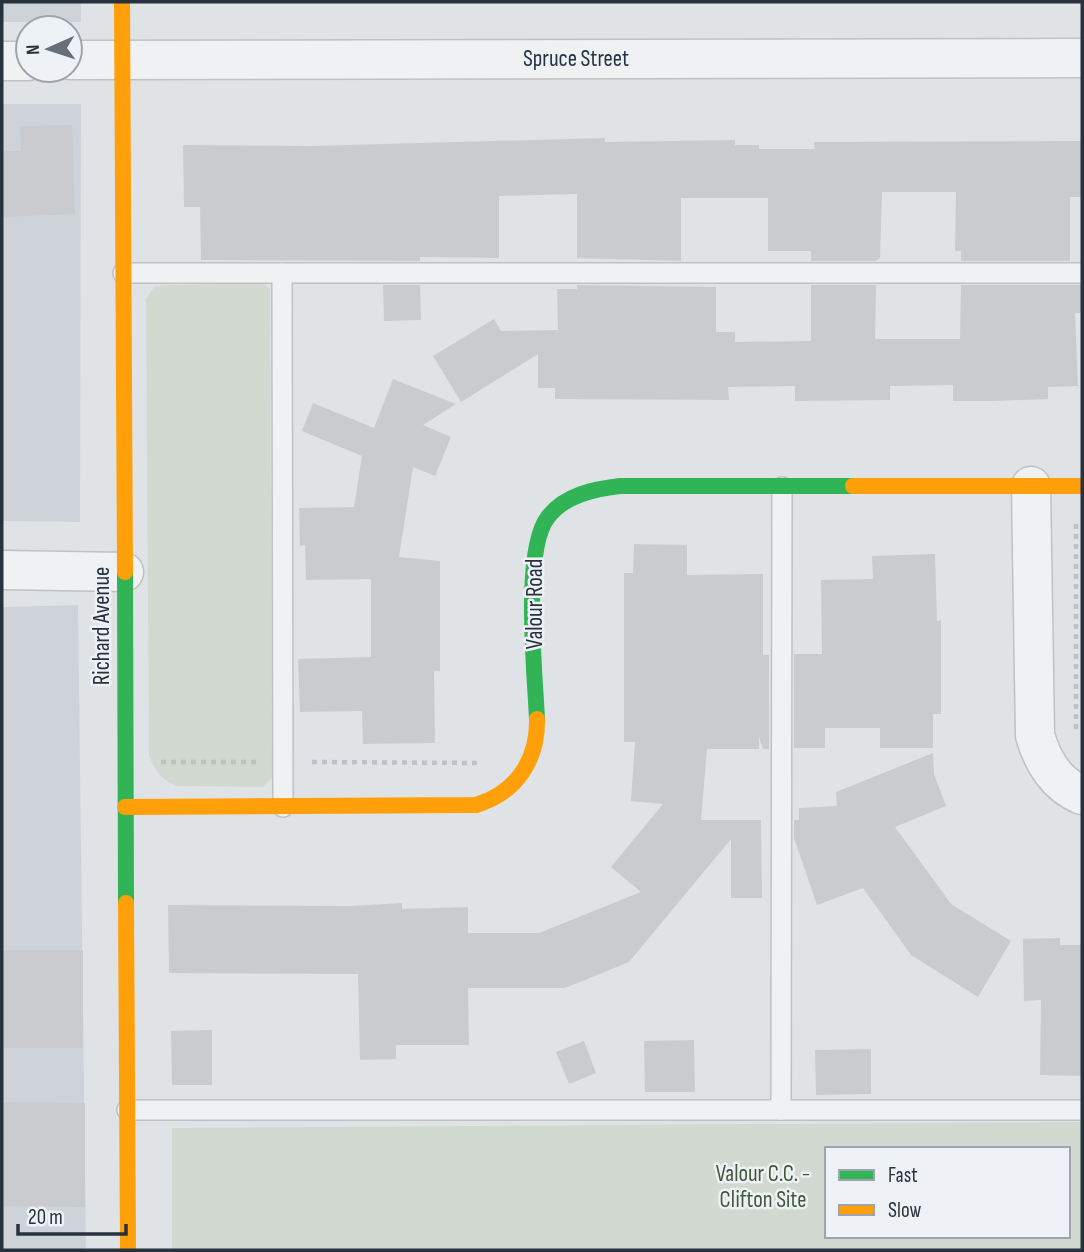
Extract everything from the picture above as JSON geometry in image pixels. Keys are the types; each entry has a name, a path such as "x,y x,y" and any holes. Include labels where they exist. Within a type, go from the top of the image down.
{"street":[{"name":"Richard Avenue","path":"122,2 128,1250"},
{"name":"Spruce Street","path":"84,60 1082,58"},
{"path":"1031,486 1035,736 1039,749 1056,776 1082,795"},
{"name":"Valour Road","path":"125,807 476,805 503,796 514,786 530,762 537,728 534,565 539,531 550,514 579,494 605,487 1079,486"},
{"path":"2,570 124,572"}],"lane":[{"path":"123,273 1082,274"},
{"path":"282,273 284,807"},
{"path":"781,1110 782,487"},
{"path":"127,1110 1082,1110"}],"path":[{"path":"1076,737 1079,486"},
{"path":"125,762 530,762"}],"shaded area":[{"path":"2,2 81,2 81,14 14,14 14,22 2,22"},
{"path":"2,104 81,104 80,522 2,521"},
{"path":"78,605 86,1250 2,1250 2,607"}],"green space":[{"path":"263,283 270,289 272,778 263,787 178,786 160,775 149,756 146,299 154,287 163,285"},
{"name":"Valour C.C. - Clifton Site","path":"1082,1122 1082,1250 172,1250 172,1128"}],"building":[{"path":"72,125 75,214 2,217 2,151 21,151 20,126"},
{"path":"605,138 605,142 735,140 735,145 759,145 759,149 815,149 814,142 1082,141 1082,197 1070,197 1070,261 961,261 961,251 955,251 956,192 882,192 880,258 876,261 811,261 811,251 768,251 768,198 681,198 681,261 577,258 577,194 499,196 499,258 420,257 420,261 201,260 200,207 184,207 183,145 312,146"},
{"path":"383,285 420,285 421,320 384,321"},
{"path":"577,285 716,287 716,332 735,332 735,342 811,341 811,285 876,285 875,339 960,339 961,285 1082,285 1082,313 1075,313 1078,386 1048,387 1048,399 993,401 953,401 953,385 890,386 890,400 795,401 795,386 728,387 729,400 555,399 555,388 538,388 538,354 461,402 433,356 494,319 501,331 558,330 557,289 577,289"},
{"path":"393,379 456,404 423,425 451,437 435,476 413,467 399,557 440,561 440,671 434,671 435,743 363,744 362,711 300,712 298,659 371,657 371,579 306,580 305,545 300,546 299,508 354,507 362,456 302,431 313,403 374,428"},
{"path":"634,544 687,545 687,575 763,574 763,655 769,655 769,749 763,749 759,737 759,749 707,749 701,820 761,820 762,898 731,898 731,839 629,962 565,988 468,988 469,1045 396,1045 396,1059 360,1060 358,974 169,973 168,905 351,906 402,903 402,909 468,907 468,933 539,933 641,892 611,867 663,804 631,801 635,742 624,742 624,573 633,573"},
{"path":"935,554 937,621 941,620 941,714 933,714 933,748 880,748 880,728 825,728 825,748 794,748 794,654 822,654 821,580 873,579 872,556"},
{"path":"933,753 934,774 946,806 895,827 951,904 1011,941 978,997 911,955 863,888 817,905 794,838 794,820 799,820 799,808 837,806 836,792"},
{"path":"1060,938 1060,945 1081,945 1082,1076 1040,1075 1041,1000 1024,1001 1023,939"},
{"path":"2,950 83,950 83,1048 2,1048"},
{"path":"212,1030 212,1085 172,1085 171,1031"},
{"path":"694,1040 695,1092 645,1092 644,1041"},
{"path":"584,1041 596,1073 569,1084 556,1052"},
{"path":"871,1049 871,1094 816,1095 815,1050"},
{"path":"2,1102 85,1103 85,1207 2,1206"}],"traffic: fast":[{"path":"537,719 532,614 535,556 540,533 548,517 563,503 590,491 620,486 853,486"},
{"path":"125,572 126,903"}],"traffic: slow":[{"path":"122,2 125,572"},
{"path":"853,486 1082,486"},
{"path":"125,807 476,805 503,792 522,773 534,748 537,719"},
{"path":"126,903 128,1250"}]}
